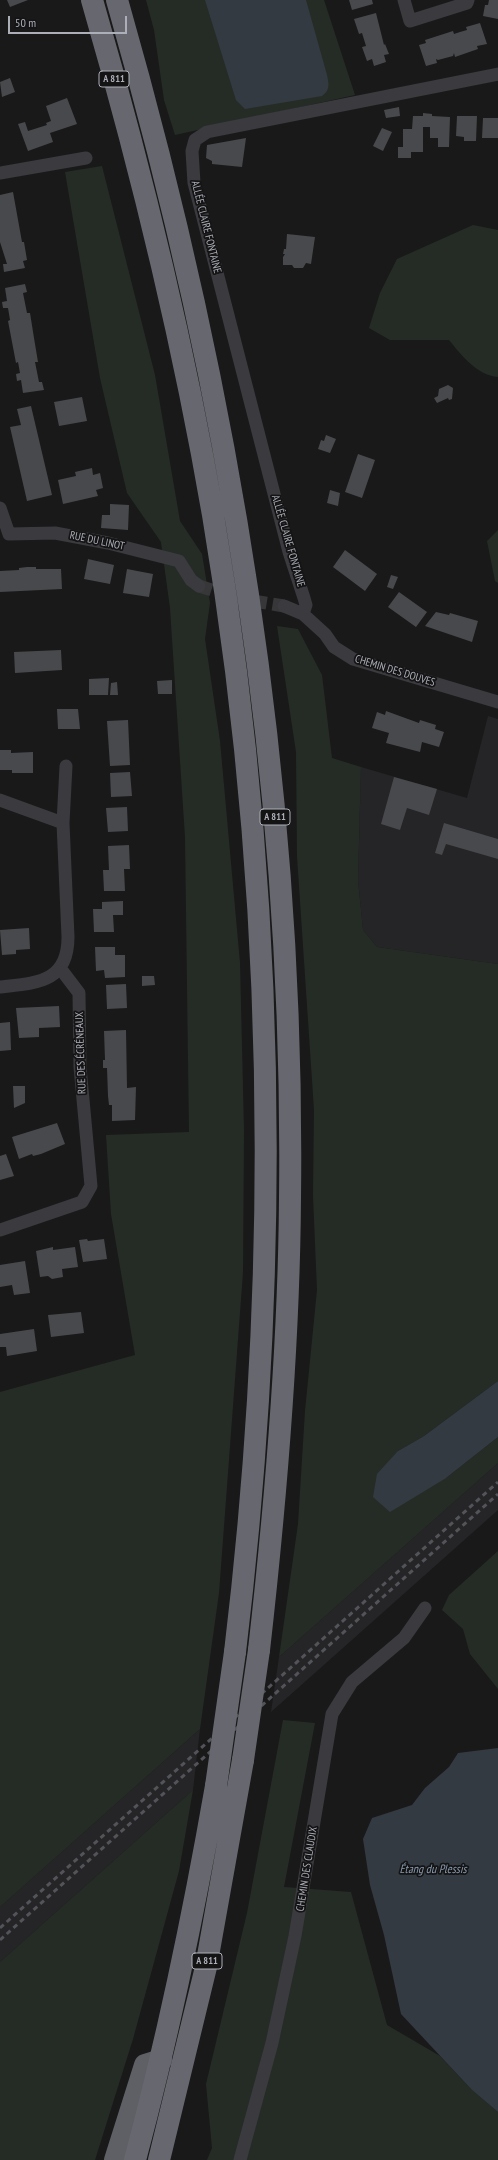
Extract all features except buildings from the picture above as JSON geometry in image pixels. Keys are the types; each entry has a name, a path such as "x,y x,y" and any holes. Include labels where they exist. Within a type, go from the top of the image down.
{"highway":[{"name":"A 811","path":"92,0 157,243 186,368 200,442 232,638 246,754 254,848 265,1048 266,1252 262,1359 254,1468 235,1652 216,1786 190,1929 135,2160"},
{"name":"A 811","path":"117,0 179,235 224,447 240,538 259,667 277,843 287,1004 290,1198 286,1340 280,1441 272,1534 259,1650 243,1760 206,1967 159,2160"},
{"path":"115,2160 145,2065 160,2060"}],"street":[{"path":"404,0 410,21 467,3 468,0"},
{"name":"ALLÉE CLAIRE FONTAINE","path":"303,614 306,605 283,530 253,406 194,183 192,151 195,140 207,132 498,74"},
{"path":"0,172 86,158"},
{"name":"RUE DU LINOT","path":"0,508 4,535 55,533 108,543 179,561 191,580 199,586"},
{"name":"CHEMIN DES DOUVES","path":"284,606 303,614 325,634 334,647 353,659 498,702"},
{"path":"0,987 44,980 60,968 68,948 63,823 66,766"},
{"path":"0,800 63,823"},
{"name":"RUE DES ÉCRÉNEAUX","path":"0,1230 82,1202 91,1186 80,1067 79,993 60,968"},
{"name":"CHEMIN DES CLAUDIX","path":"240,2160 272,2043 295,1936 332,1714 352,1682 404,1638 425,1608"}],"shaded area":[{"path":"146,0 324,0 355,95 175,135 164,100 154,30"},
{"path":"102,166 155,375 180,521 202,554 210,603 205,639 220,741 240,963 244,1131 243,1272 219,1593 200,1729 0,1907 0,1392 135,1355 111,1214 106,1135 189,1132 185,837 170,608 161,542 127,493 100,378 65,172"},
{"path":"473,225 498,230 498,377 483,373 470,364 449,340 390,340 369,328 380,293 397,259"},
{"path":"498,530 498,583 495,581 487,541"},
{"path":"277,626 298,629 322,675 332,758 361,767 358,880 363,930 377,947 498,964 498,1381 424,1436 398,1451 446,1478 498,1437 498,1463 279,1657 298,1524 305,1411 317,1290 313,1196 314,1110 297,856 296,752"},
{"path":"488,716 498,719 498,964 377,947 363,930 358,880 361,767 467,798"},
{"path":"498,1463 498,1510 271,1712 279,1657"},
{"path":"498,1551 498,1689 470,1654 463,1629 442,1610 449,1595"},
{"path":"283,1720 315,1723 284,1887 351,1892 387,2025 440,2056 472,2090 498,2112 498,2160 207,2160 212,2148 206,2084 247,1913"},
{"path":"200,1729 193,1790 0,1962 0,1907"},
{"path":"193,1790 179,1871 133,2039 95,2160 0,2160 0,1962"}],"water":[{"path":"205,0 306,0 327,75 328,89 326,92 322,96 245,109 236,100"},
{"path":"498,1381 498,1437 446,1478 390,1512 373,1497 377,1474 398,1451 424,1436"},
{"name":"Étang du Plessis","path":"498,1748 498,2112 472,2090 401,2014 384,1935 370,1885 363,1839 372,1818 412,1805 425,1788 449,1767 458,1753"}],"tunnel":[{"path":"199,586 241,599 284,606"}],"railway":[{"path":"0,1928 498,1482"},
{"path":"0,1940 498,1494"}]}
